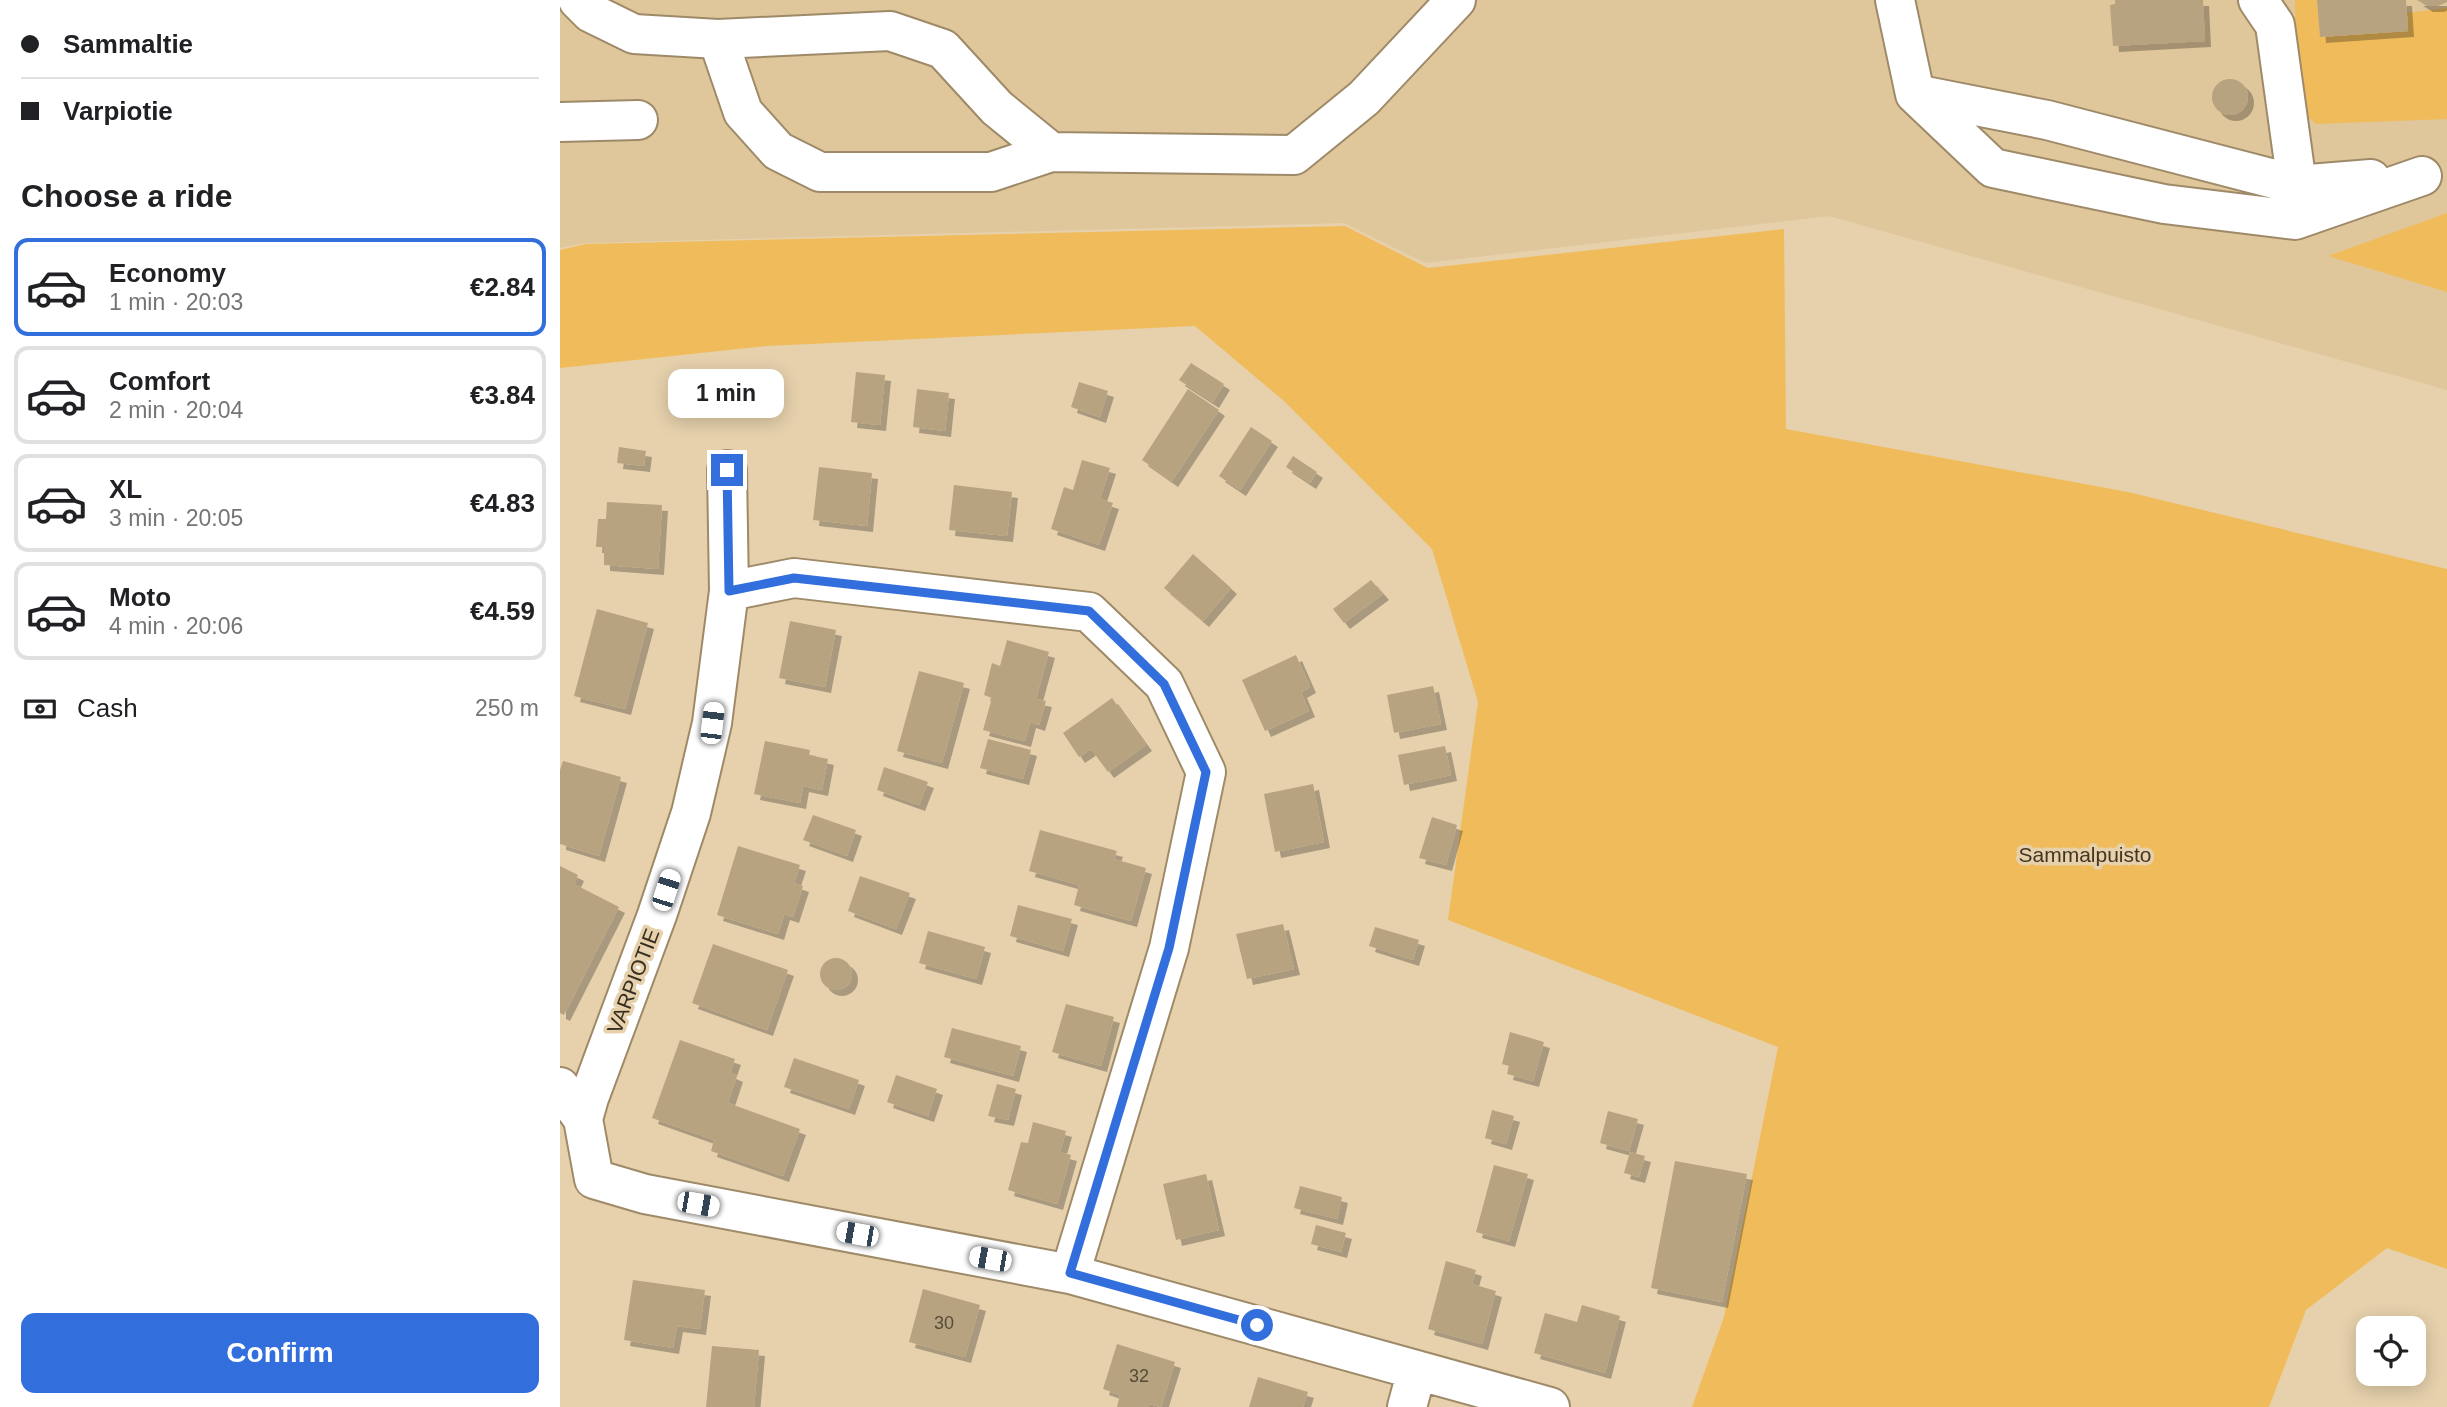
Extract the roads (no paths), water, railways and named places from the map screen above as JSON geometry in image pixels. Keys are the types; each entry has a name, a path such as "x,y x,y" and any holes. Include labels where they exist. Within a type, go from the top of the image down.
{"street":[{"path":"578,0 591,13 634,34 718,39 890,31 943,48 997,108 1051,152"},
{"path":"718,39 743,112 778,151 820,172 991,172 1051,152 1294,155 1364,99 1456,0"},
{"path":"1895,0 1914,94 1993,168 2164,204 2294,220 2435,172"},
{"path":"2258,0 2275,25 2297,185"},
{"path":"1914,94 2047,120 2297,185 2435,172"},
{"path":"560,122 638,120"},
{"name":"VARPIOTIE","path":"583,1119 691,813 712,723 729,591 727,470"},
{"path":"729,591 794,578 1089,611 1164,684 1206,772 1169,948 1070,1273"},
{"path":"560,1087 583,1119 593,1179 645,1195 1070,1273 1550,1407"},
{"path":"1407,1407 1416,1370"}],"park label":[{"name":"Sammalpuisto","path":"2085,854"}]}
